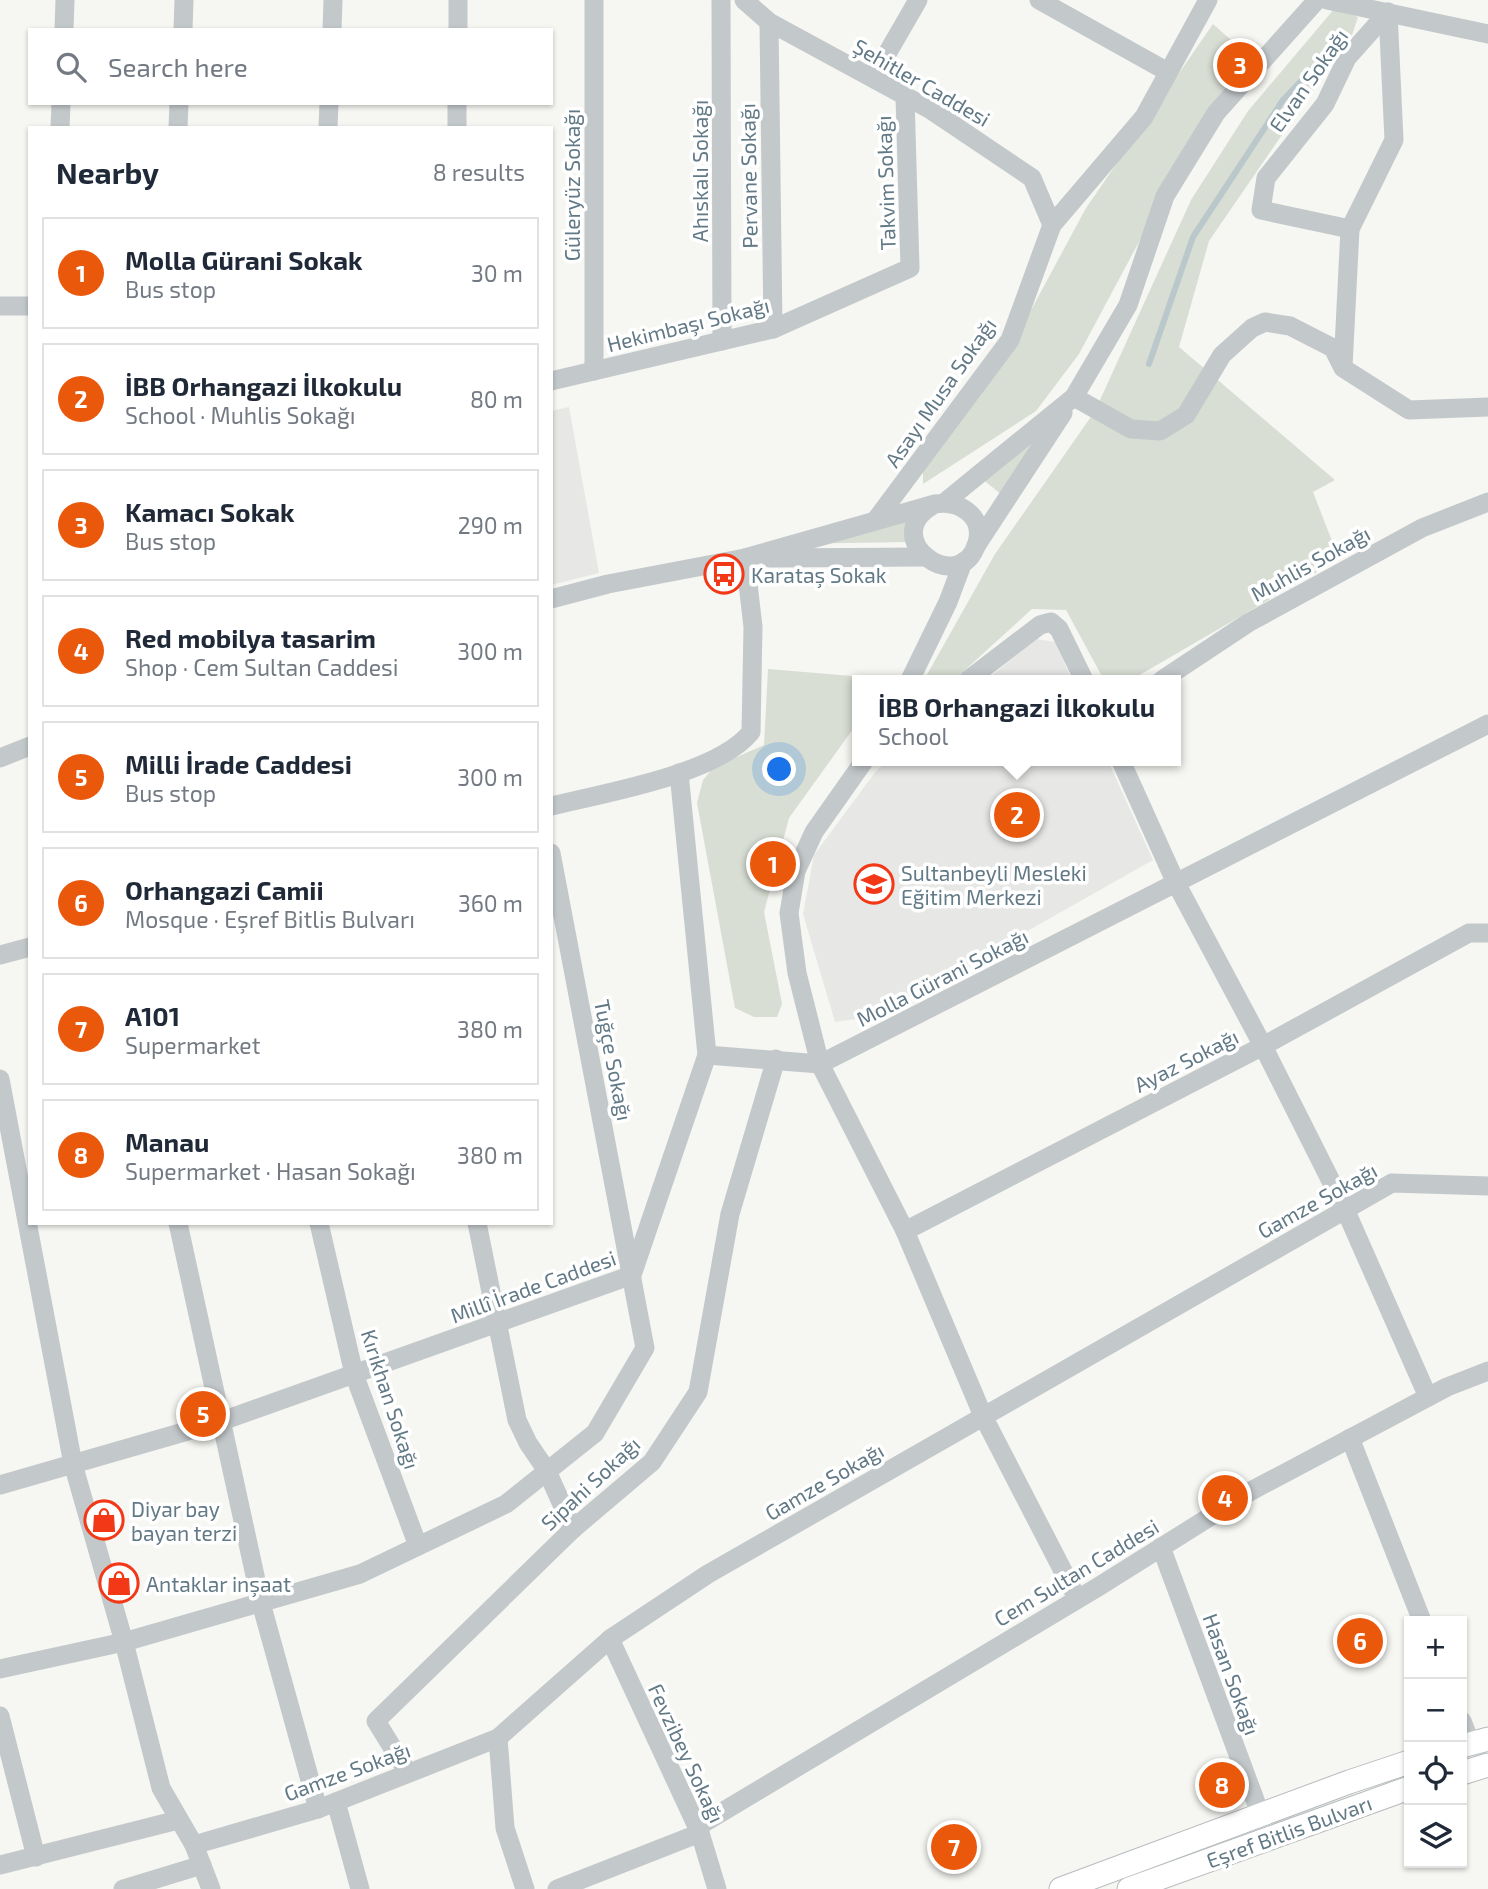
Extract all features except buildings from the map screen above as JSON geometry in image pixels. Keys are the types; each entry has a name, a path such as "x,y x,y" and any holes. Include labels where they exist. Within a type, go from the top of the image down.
{"main road":[{"name":"Eşref Bitlis Bulvarı","path":"1061,1889 1404,1764"},
{"path":"1467,1772 1488,1766"},
{"name":"Eşref Bitlis Bulvarı","path":"1129,1889 1404,1790"}],"street":[{"path":"64,28 65,0"},
{"path":"183,28 184,0"},
{"path":"332,28 334,0"},
{"path":"458,0 458,28"},
{"name":"Güleryüz Sokağı","path":"594,0 594,371"},
{"name":"Ahıskalı Sokağı","path":"721,0 722,341"},
{"name":"Şehitler Caddesi","path":"744,0 769,22 931,110 1032,177 1052,225"},
{"path":"873,78 918,0"},
{"path":"1039,0 1168,72"},
{"name":"Asayı Musa Sokağı","path":"875,521 1010,340 1052,225 1144,117 1208,0"},
{"path":"745,558 927,560 953,566 971,555 1074,397 1128,305 1165,196 1216,113 1317,0"},
{"path":"1327,0 1488,34"},
{"path":"1343,368 1350,229 1394,140 1388,12"},
{"name":"Elvan Sokağı","path":"1350,229 1261,210 1266,178 1325,104 1347,58 1388,12"},
{"name":"Pervane Sokağı","path":"769,22 773,329"},
{"name":"Takvim Sokağı","path":"905,96 910,268"},
{"path":"60,126 61,105"},
{"path":"178,126 179,105"},
{"path":"328,126 329,105"},
{"path":"457,105 457,126"},
{"name":"Hekimbaşı Sokağı","path":"553,381 773,329 910,268"},
{"path":"0,306 28,306"},
{"path":"1074,397 1131,429 1160,431 1186,415 1222,355 1252,328 1265,322 1290,326 1333,348 1343,368 1409,410 1488,406"},
{"path":"948,602 914,538 919,517 1074,397"},
{"name":"Muhlis Sokağı","path":"1170,675 1248,623 1399,540 1488,502"},
{"path":"553,598 608,584 745,558 940,503 965,508 972,516 977,525 976,546"},
{"path":"553,805 679,773 743,742 751,732 753,627 745,558"},
{"path":"912,675 948,602 962,562"},
{"path":"975,675 1040,625 1051,622 1059,629 1082,675"},
{"name":"Molla Gürani Sokağı","path":"820,1064 1488,724"},
{"path":"0,758 28,747"},
{"path":"860,766 814,832 796,871 789,913 797,972 820,1064 905,1231 983,1416 1077,1598"},
{"path":"1123,766 1176,883 1264,1046 1345,1209 1428,1397"},
{"name":"Millî İrade Caddesi","path":"0,1485 222,1422 632,1275 707,1055 679,773"},
{"name":"Tuğçe Sokağı","path":"0,1669 124,1642 360,1574 506,1504 595,1433 645,1348 553,863"},
{"name":"Ayaz Sokağı","path":"905,1231 1264,1046 1469,933 1488,933"},
{"path":"0,955 28,948"},
{"path":"707,1055 820,1064"},
{"name":"Sipahi Sokağı","path":"408,1773 376,1721 573,1529 652,1462 698,1392 730,1214 776,1059"},
{"path":"0,1079 28,1225"},
{"name":"Gamze Sokağı","path":"194,1845 327,1806 498,1738 610,1639 708,1574 1392,1183 1488,1186"},
{"path":"28,1225 74,1464 124,1642 161,1788 194,1845 211,1889"},
{"path":"178,1225 261,1603 327,1806 360,1889"},
{"name":"Kırıkhan Sokağı","path":"319,1225 354,1374 418,1546"},
{"path":"477,1225 517,1420 528,1443 547,1471 573,1529"},
{"name":"Cem Sultan Caddesi","path":"557,1889 699,1830 1251,1491 1447,1387 1488,1371"},
{"path":"1350,1438 1420,1616"},
{"name":"Hasan Sokağı","path":"1161,1547 1261,1816"},
{"name":"Fevzibey Sokağı","path":"610,1639 699,1830 717,1889"},
{"path":"0,1716 36,1857"},
{"path":"498,1738 505,1828 525,1889"},
{"path":"0,1865 178,1820"},
{"path":"123,1889 202,1865"}],"shaded area":[{"path":"1335,8 1358,17 1345,56 1330,65 1209,241 1179,347 1335,480 1313,492 1339,559 1140,675 1101,675 1066,610 1032,609 959,675 927,675 995,554 1095,411 1191,200 1248,111"},
{"path":"1213,24 1249,56 1224,92 1171,182 1079,354 1036,411 923,484 923,468 1009,351 1086,208"},
{"path":"569,407 599,573 553,584 553,411"},
{"path":"1058,419 1007,499 981,478"},
{"path":"909,511 911,542 781,544"},
{"path":"1036,639 1055,642 1070,675 992,675"},
{"path":"768,669 852,676 852,730 789,818 764,912 782,1004 777,1017 754,1017 735,1008 697,803 703,780 714,767 764,745"},
{"path":"882,766 1110,766 1153,860 877,1016 835,1022 803,914 814,855"}],"waterway":[{"path":"1149,364 1193,237 1283,100 1330,50"}],"place":[{"name":"Kamacı Sokak","path":"1240,65"},
{"name":"Karataş Sokak","path":"724,574"},
{"name":"İBB Orhangazi İlkokulu","path":"1017,815"},
{"name":"Molla Gürani Sokak","path":"773,864"},
{"name":"Sultanbeyli Mesleki Eğitim Merkezi","path":"874,884"},
{"name":"Milli İrade Caddesi","path":"203,1414"},
{"name":"Red mobilya tasarim","path":"1225,1498"},
{"name":"Diyar bay bayan terzi","path":"104,1520"},
{"name":"Antaklar inşaat","path":"119,1583"},
{"name":"Orhangazi Camii","path":"1360,1641"},
{"name":"Manau","path":"1222,1785"},
{"name":"A101","path":"954,1847"}]}
